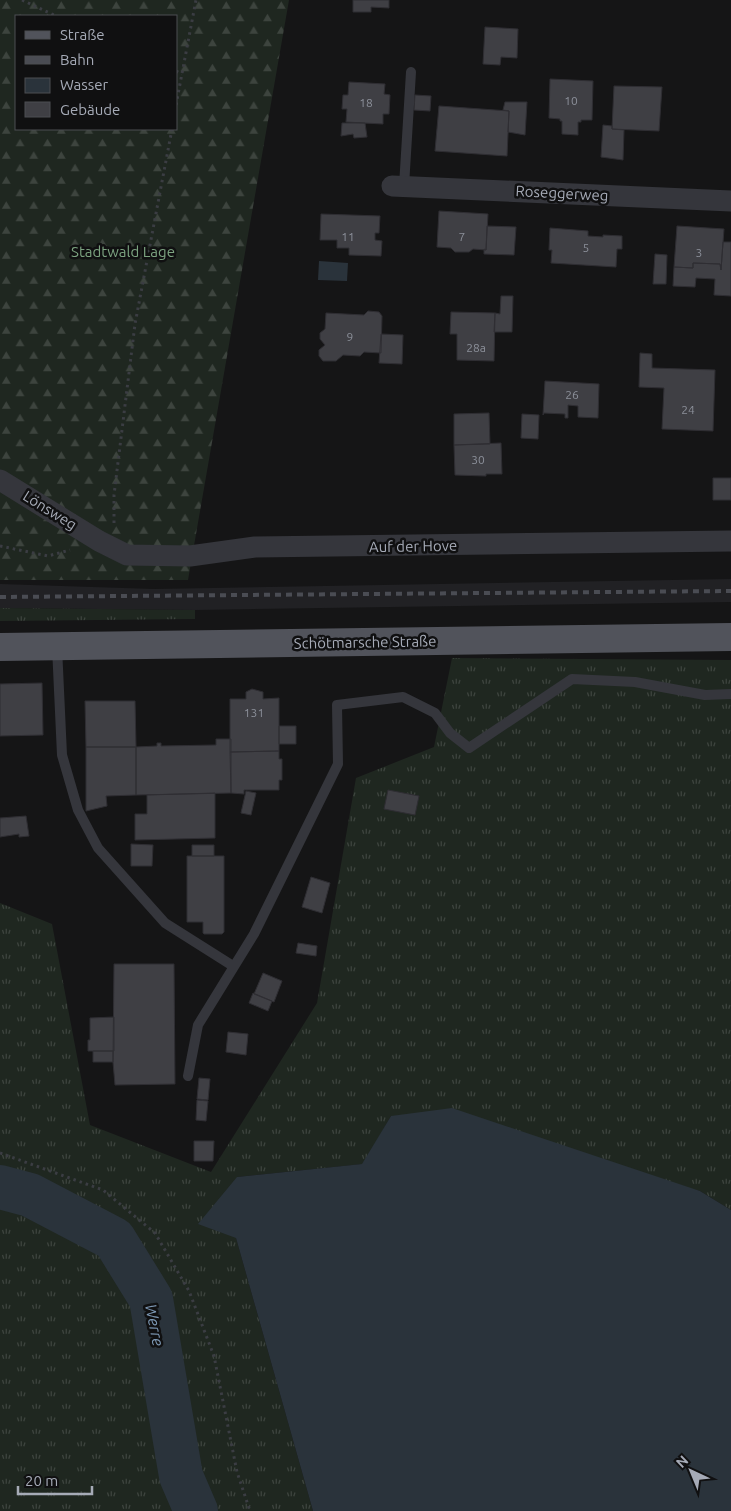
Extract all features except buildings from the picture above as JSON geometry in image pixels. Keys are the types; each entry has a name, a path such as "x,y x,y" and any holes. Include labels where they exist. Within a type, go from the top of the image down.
{"main road":[{"name":"Schötmarsche Straße","path":"0,647 731,637"}],"street":[{"name":"Roseggerweg","path":"398,186 731,201"},
{"name":"Lönsweg","path":"0,480 99,541"},
{"name":"Auf der Hove","path":"99,541 127,555 190,556 255,547 731,541"}],"lane":[{"path":"398,186 411,72"},
{"path":"57,646 62,755 78,810 98,848 165,923 233,966"},
{"path":"188,1076 198,1025 254,934 338,764 338,705 403,697 435,712 450,733 469,748 572,680 635,682 705,695 731,694"}],"path":[{"path":"22,0 54,15"},
{"path":"178,95 196,0"},
{"path":"178,72 182,74"},
{"path":"0,546 48,556 99,541 115,522 114,495 135,324 172,130"},
{"path":"0,1153 103,1190 155,1233 188,1291 214,1356 236,1472 250,1511"}],"shaded area":[{"path":"731,579 731,602 195,610 0,608 0,584 154,589"}],"green space":[{"name":"Stadtwald Lage","path":"0,0 289,0 188,580 0,580"},
{"path":"0,608 195,610 195,619 0,621"},
{"path":"452,658 731,660 731,1210 700,1191 391,1116 363,1164 237,1177 236,1238 313,1511 0,1511 0,903 52,924 90,1125 211,1172 317,1003 356,778 434,747","holes":["388,790 419,796 415,815 384,809"]}],"water":[{"path":"319,261 348,263 347,281 318,280"},
{"path":"452,1108 700,1191 731,1210 731,1511 313,1511 236,1238 198,1224 237,1177 362,1164 391,1116"}],"waterway":[{"name":"Werre","path":"0,1187 30,1195 114,1239 151,1299 181,1476 196,1511"}],"railway":[{"path":"0,597 731,591"}]}
